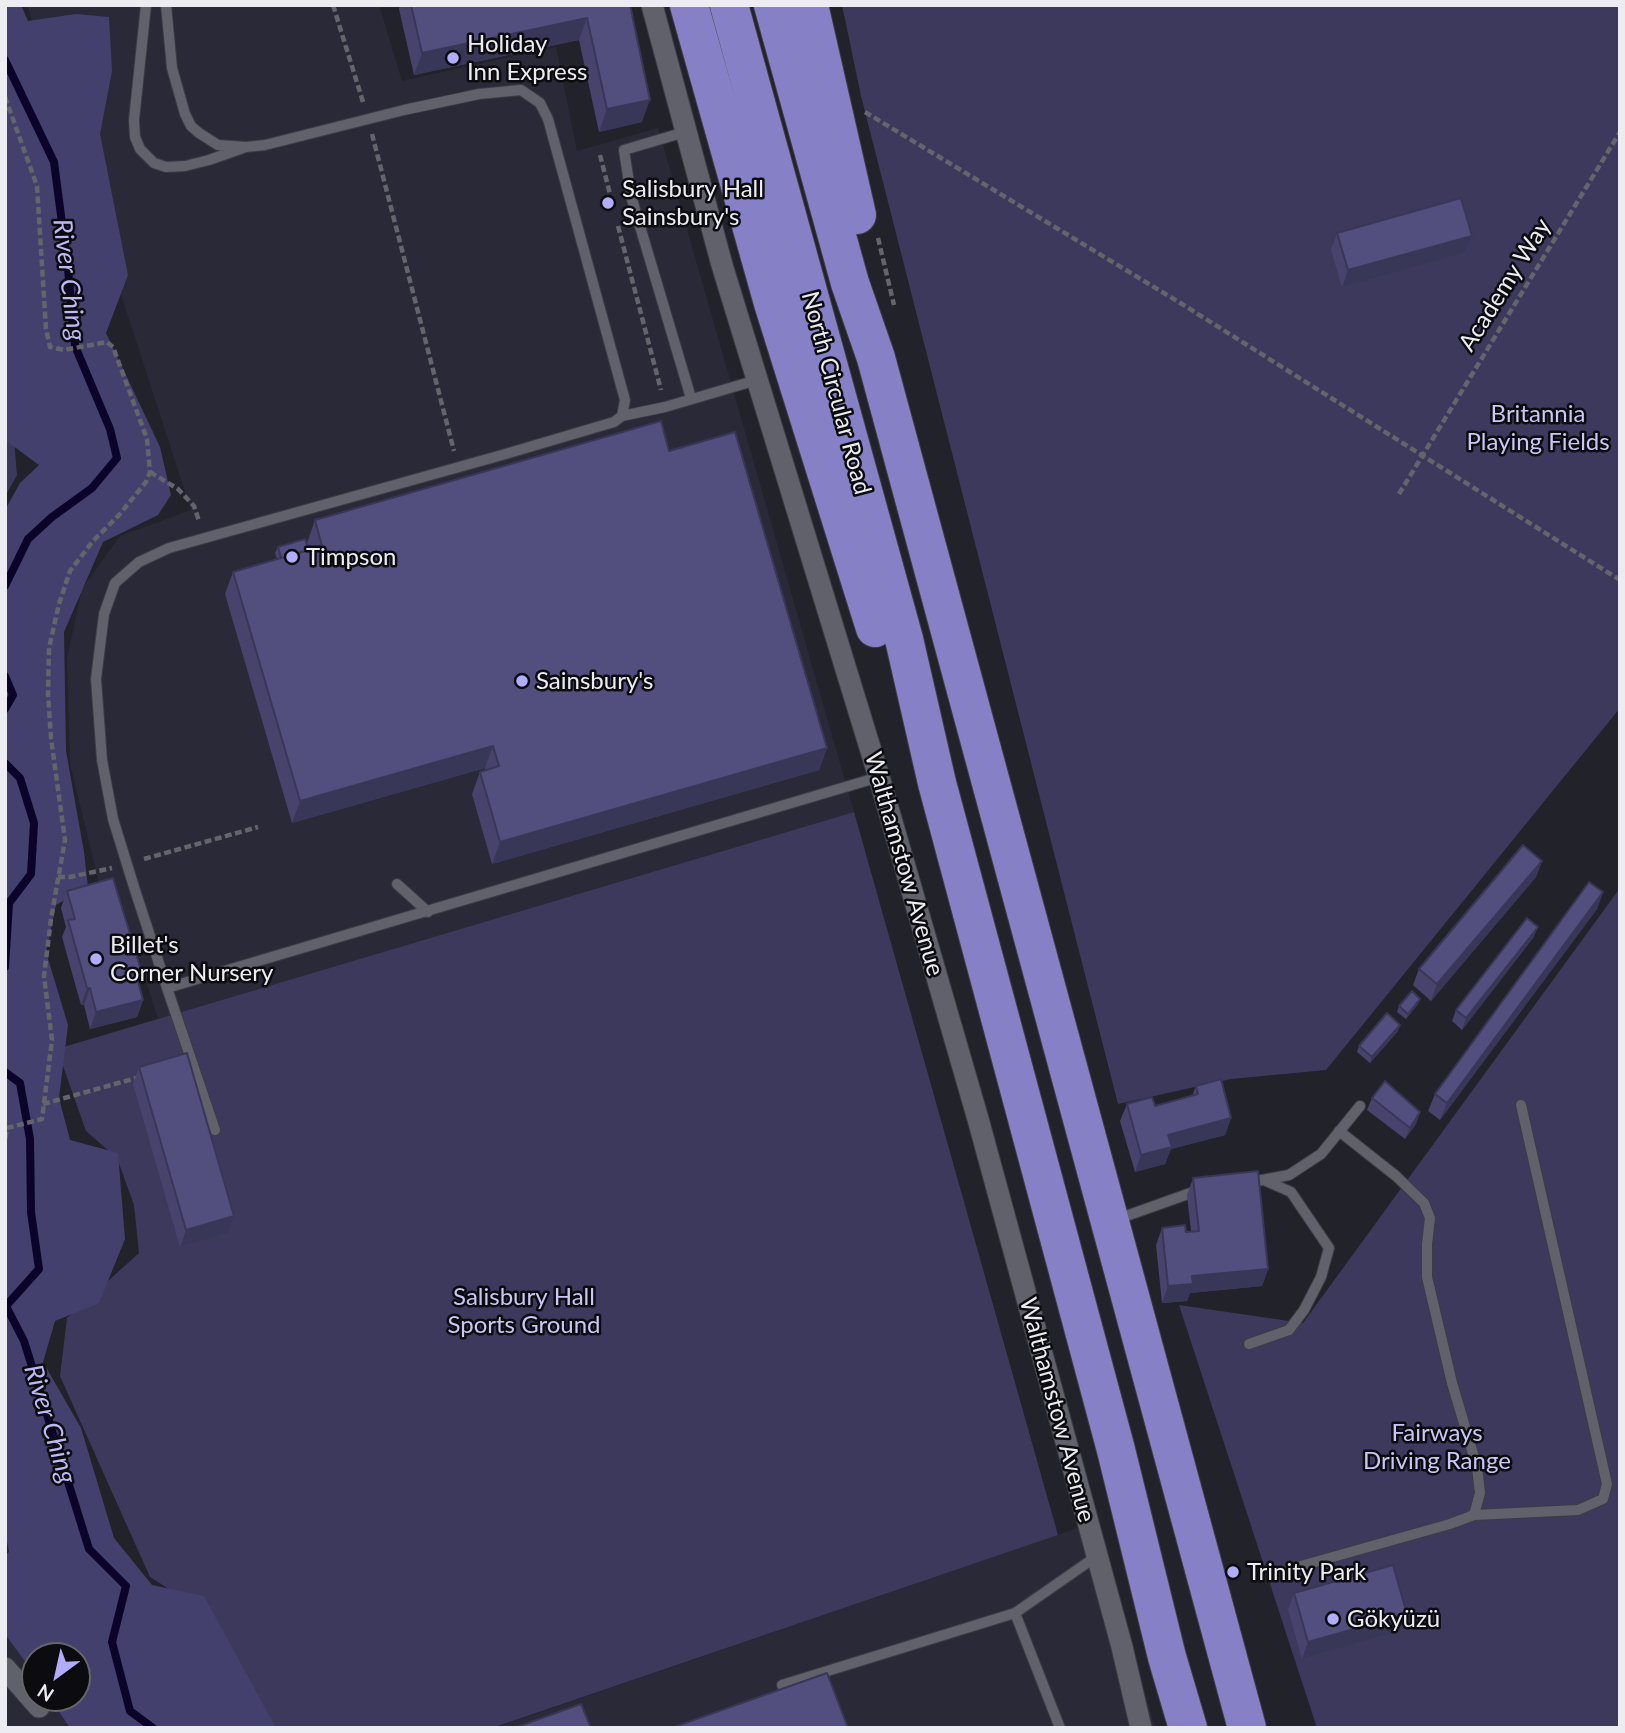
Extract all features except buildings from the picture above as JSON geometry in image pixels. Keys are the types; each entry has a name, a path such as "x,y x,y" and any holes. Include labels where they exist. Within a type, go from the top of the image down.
{"highway":[{"path":"689,5 773,303 896,698 937,783"},
{"name":"North Circular Road","path":"729,5 904,639 937,783"},
{"name":"North Circular Road","path":"773,5 850,283 876,358"},
{"path":"809,5 872,282 876,358 1247,1728"},
{"name":"Walthamstow Avenue","path":"937,783 1188,1728"}],"street":[{"name":"Walthamstow Avenue","path":"652,5 685,132 757,380 879,778 978,1119 1141,1728"},
{"path":"5,1668 21,1686"}],"lane":[{"path":"135,5 145,11 134,120 135,138 143,154 154,163 179,167 246,147"},
{"path":"166,5 172,68 185,114 198,134 218,145 265,145 479,94 521,90 540,103 548,119 625,400 622,416"},
{"path":"685,132 625,150 625,169 691,398"},
{"path":"215,1130 113,819 102,760 96,698 99,640 104,614 115,583 139,562 169,548 515,451 614,422 622,416 665,407 757,380"},
{"path":"167,988 879,778"},
{"path":"397,884 428,912"},
{"path":"1290,1569 1474,1515 1578,1510 1603,1499 1607,1484 1521,1105"},
{"path":"1231,1186 1289,1175 1321,1154 1360,1106"},
{"path":"1339,1131 1396,1176 1424,1203 1430,1218 1427,1277 1452,1383 1476,1467 1480,1493 1474,1515"},
{"path":"1249,1344 1289,1330 1304,1310 1321,1277 1329,1248 1291,1192 1264,1180"},
{"path":"1111,1222 1211,1188"},
{"path":"782,1685 1015,1613 1097,1556"},
{"path":"1015,1613 1060,1728"}],"path":[{"path":"333,5 368,119 454,452"},
{"path":"5,97 37,186 46,329 50,346 64,350 107,342 113,346 147,439 150,472 146,482 120,515 93,541 70,571 49,648 48,694 65,841 44,976 52,1040 42,1119 6,1128 5,1141"},
{"path":"857,108 1182,304 1620,580"},
{"name":"Academy Way","path":"1399,494 1620,132"},
{"path":"600,155 610,195"},
{"path":"617,222 662,395"},
{"path":"150,472 178,489 194,506 200,525"},
{"path":"58,877 97,872 258,827"},
{"path":"43,1104 142,1077"}],"shaded area":[{"path":"5,5 21,5 28,21 76,14 109,17 112,71 100,134 128,275 106,333 160,447 171,495 158,515 103,542 64,632 66,751 88,887 56,905 46,952 68,1025 59,1098 70,1140 118,1153 125,1239 99,1303 55,1321 43,1362 81,1428 114,1538 152,1585 204,1596 276,1728 70,1728 59,1712 91,1712 91,1642 21,1642 21,1656 5,1634 5,1555 9,1552 5,1531 5,510 20,483 39,465 5,440"},
{"path":"27,5 379,5 402,81 556,47 577,151 658,128 854,812 158,1019 118,892 102,896 70,763 67,658 82,589 120,536 191,510"},
{"path":"1097,1520 1155,1728 494,1728 1058,1535"},
{"path":"5,1599 45,1607 68,1642 21,1642 21,1712 91,1712 91,1677 125,1728 5,1728"}],"green space":[{"name":"Britannia Playing Fields","path":"842,5 1620,5 1620,708 1326,1070 1231,1079 1118,1104 861,96"},
{"path":"5,390 12,416 17,475 5,497"},
{"name":"Salisbury Hall Sports Ground","path":"854,812 1058,1535 492,1728 273,1728 199,1608 150,1577 60,1376 67,1318 139,1253 134,1205 117,1158 86,1131 57,1049"},
{"name":"Fairways Driving Range","path":"1620,888 1620,1728 1317,1728 1179,1305 1303,1323"}],"waterway":[{"name":"River Ching","path":"5,60 54,162 75,346 110,429 117,458 92,488 52,517 28,539 5,586"},
{"name":"River Ching","path":"5,676 13,695 5,709"},
{"name":"River Ching","path":"5,763 20,778 34,823 31,874 9,903 5,967"},
{"name":"River Ching","path":"5,1072 20,1083 30,1139 31,1212 39,1269 6,1306 24,1341 89,1549 126,1586 112,1642 130,1711 153,1728"}],"place":[{"name":"Holiday Inn Express","path":"453,58"},
{"name":"Salisbury Hall Sainsbury's","path":"608,203"},
{"name":"Timpson","path":"292,557"},
{"name":"Sainsbury's","path":"522,681"},
{"name":"Billet's Corner Nursery","path":"96,959"},
{"name":"Trinity Park","path":"1233,1572"},
{"name":"Gökyüzü","path":"1333,1619"}]}
